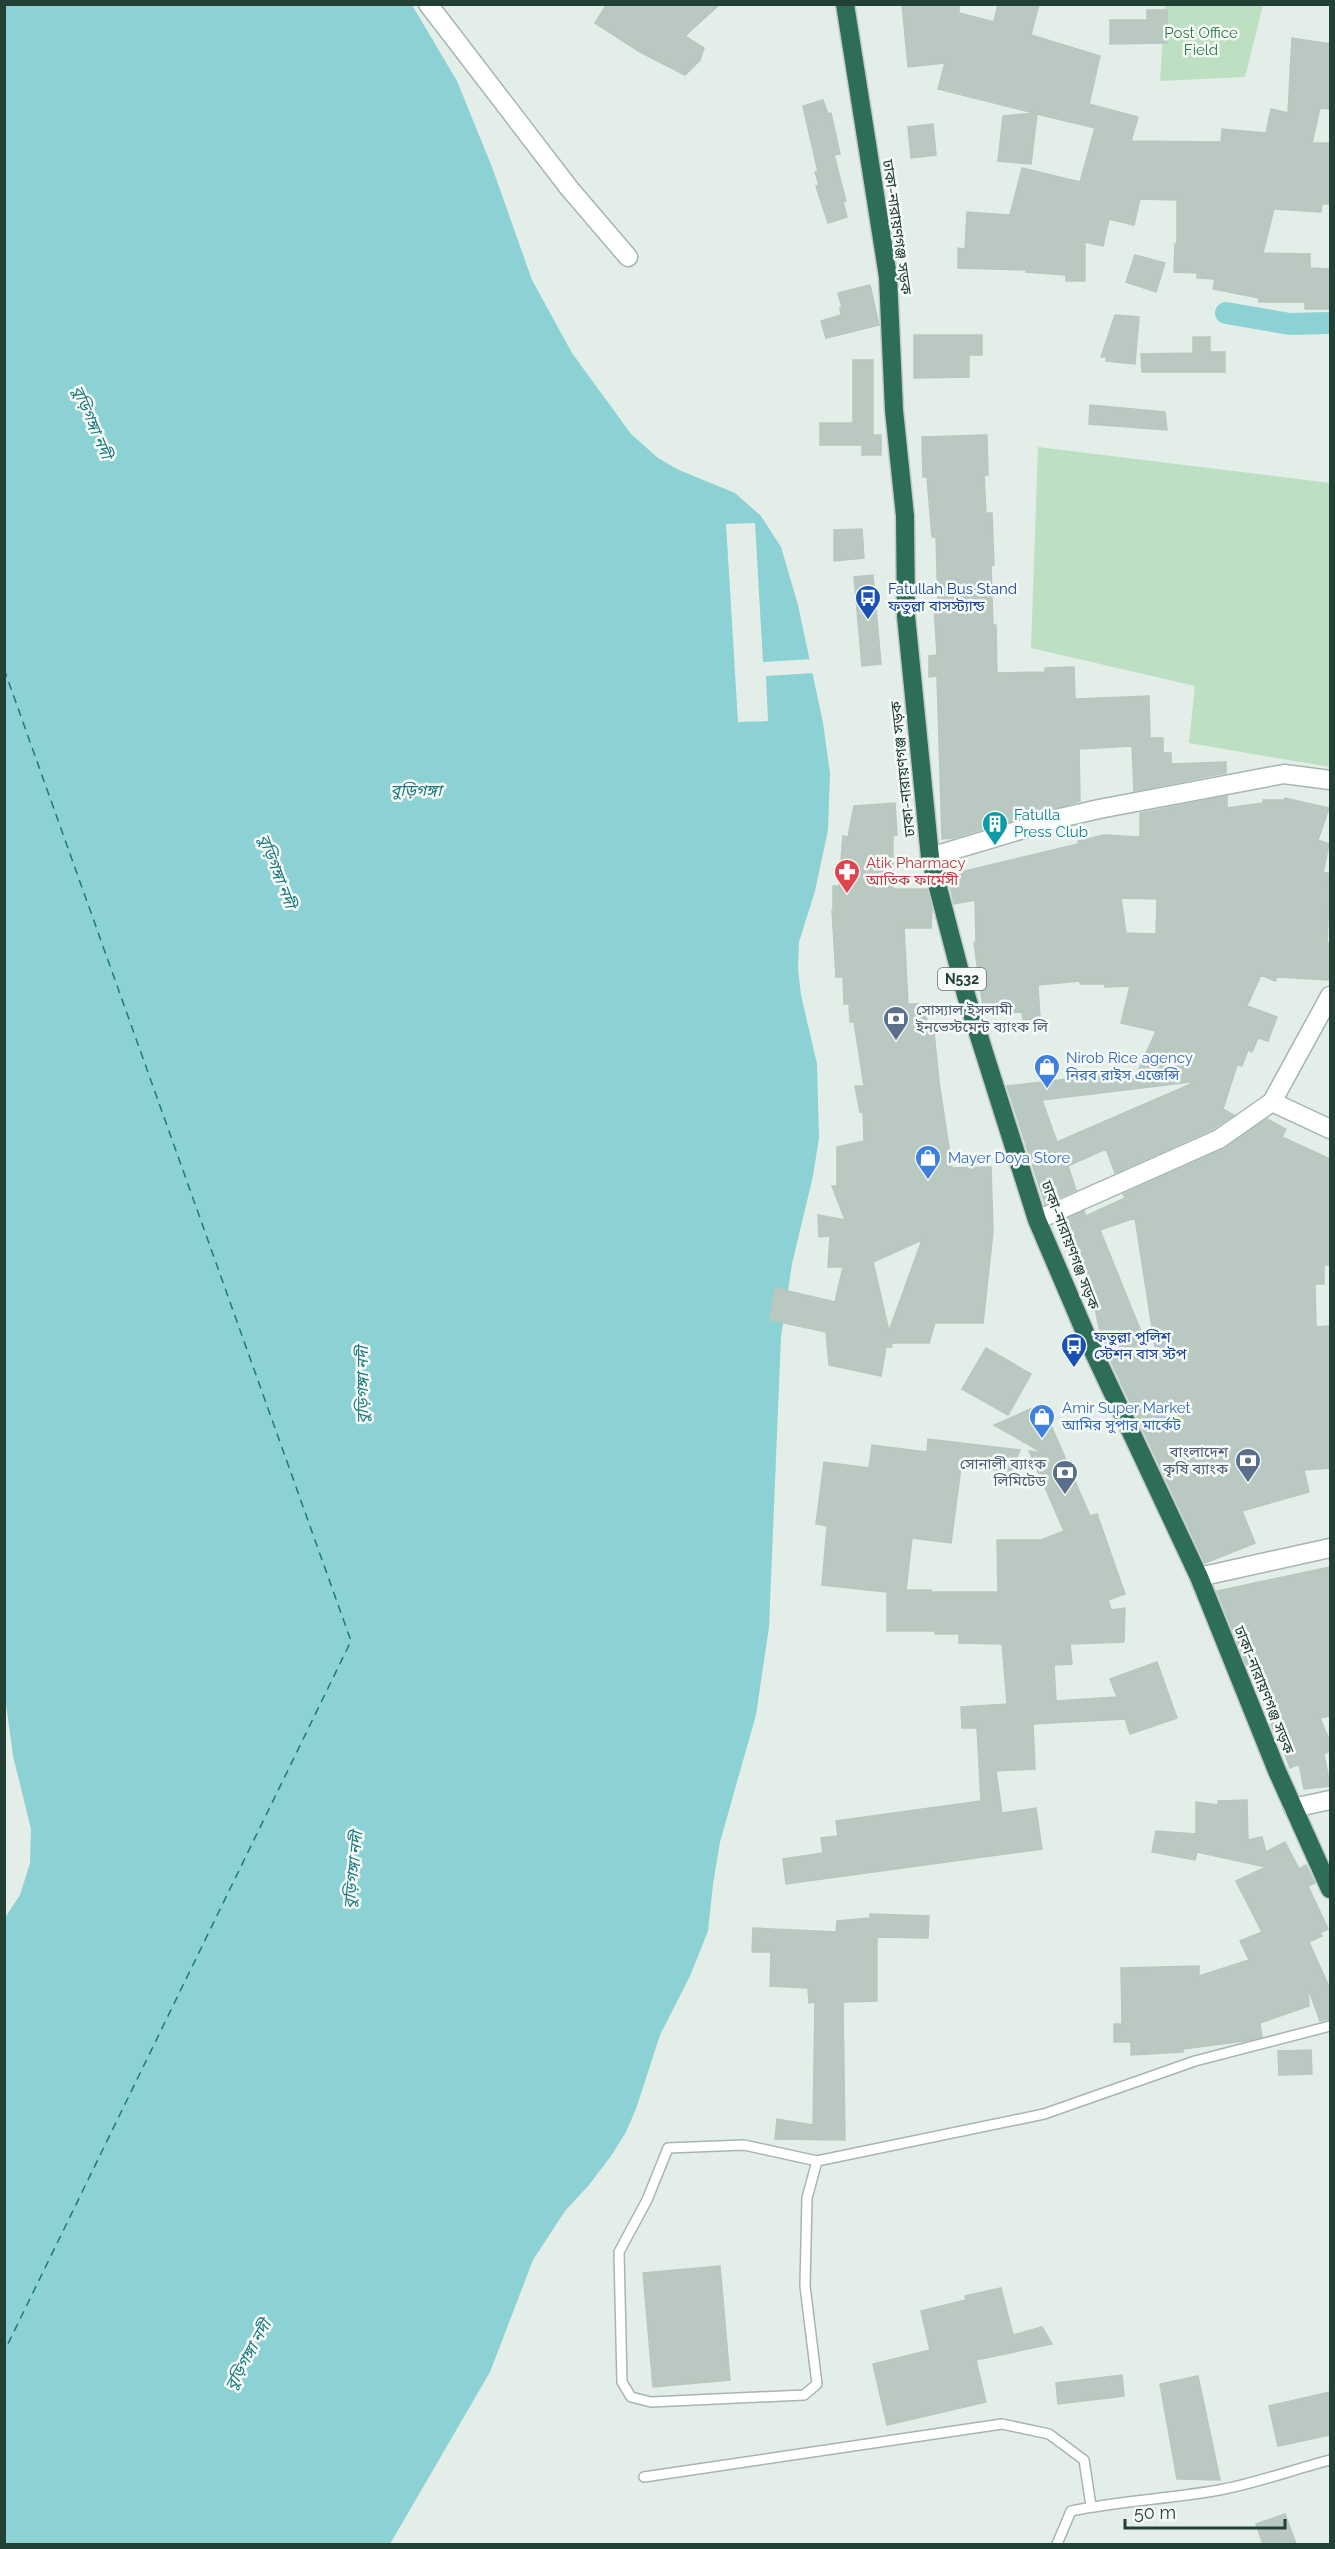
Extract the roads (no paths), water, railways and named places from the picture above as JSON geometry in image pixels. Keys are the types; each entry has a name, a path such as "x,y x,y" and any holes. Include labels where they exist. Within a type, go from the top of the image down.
{"highway":[{"name":"ঢাকা-নারায়ণগঞ্জ সড়ক","path":"845,4 888,277 894,411 904,516 906,616 930,857 966,995 1037,1220 1093,1351 1199,1576 1293,1808 1330,1889"}],"street":[{"path":"428,4 569,188 628,257"},
{"path":"930,857 1060,818 1284,774 1330,780"},
{"path":"1037,1220 1219,1139 1272,1102 1330,996"},
{"path":"1272,1102 1330,1129"},
{"path":"1199,1576 1330,1548"},
{"path":"1293,1808 1330,1800"}],"lane":[{"path":"817,2161 807,2198 805,2286 817,2366 817,2384 804,2395 651,2402 632,2397 622,2382 619,2252 647,2200 668,2148 744,2145 817,2161 1044,2114 1195,2061 1330,2026"},
{"path":"644,2477 1002,2424 1049,2434 1084,2460 1091,2506"},
{"path":"1058,2544 1071,2511 1116,2502 1153,2500 1226,2488 1330,2460"}],"water":[{"name":"বুড়িগঙ্গা","path":"5,5 412,5 457,81 492,167 532,280 572,353 631,434 658,458 679,470 735,493 761,516 781,547 798,605 823,723 830,773 828,830 815,891 799,942 798,969 801,995 817,1064 819,1138 813,1176 792,1264 781,1337 769,1627 756,1715 720,1842 708,1931 690,1976 660,2035 636,2109 626,2132 589,2185 565,2211 533,2260 490,2372 390,2544 5,2544 4,1919 20,1895 30,1863 31,1829 13,1756 4,1689"}],"waterway":[{"path":"1226,313 1290,324 1330,323"}],"place":[{"name":"Fatullah Bus Stand ফতুল্লা বাসস্ট্যান্ড","path":"868,621"},
{"name":"Fatulla Press Club","path":"995,847"},
{"name":"Atik Pharmacy আতিক ফার্মেসী","path":"847,895"},
{"name":"সোস্যাল ইসলামী ইনভেস্টমেন্ট ব্যাংক লি","path":"896,1042"},
{"name":"Nirob Rice agency নিরব রাইস এজেন্সি","path":"1047,1090"},
{"name":"Mayer Doya Store","path":"928,1181"},
{"name":"ফতুল্লা পুলিশ স্টেশন বাস স্টপ","path":"1074,1369"},
{"name":"Amir Super Market আমির সুপার মার্কেট","path":"1042,1440"},
{"name":"বাংলাদেশ কৃষি ব্যাংক","path":"1248,1484"},
{"name":"সোনালী ব্যাংক লিমিটেড","path":"1065,1496"}],"park label":[{"name":"Post Office Field","path":"1201,42"}],"water label":[{"name":"বুড়িগঙ্গা নদী","path":"92,422"},
{"name":"বুড়িগঙ্গা নদী","path":"277,871"},
{"name":"বুড়িগঙ্গা নদী","path":"362,1385"},
{"name":"বুড়িগঙ্গা নদী","path":"353,1870"},
{"name":"বুড়িগঙ্গা নদী","path":"248,2355"}]}
